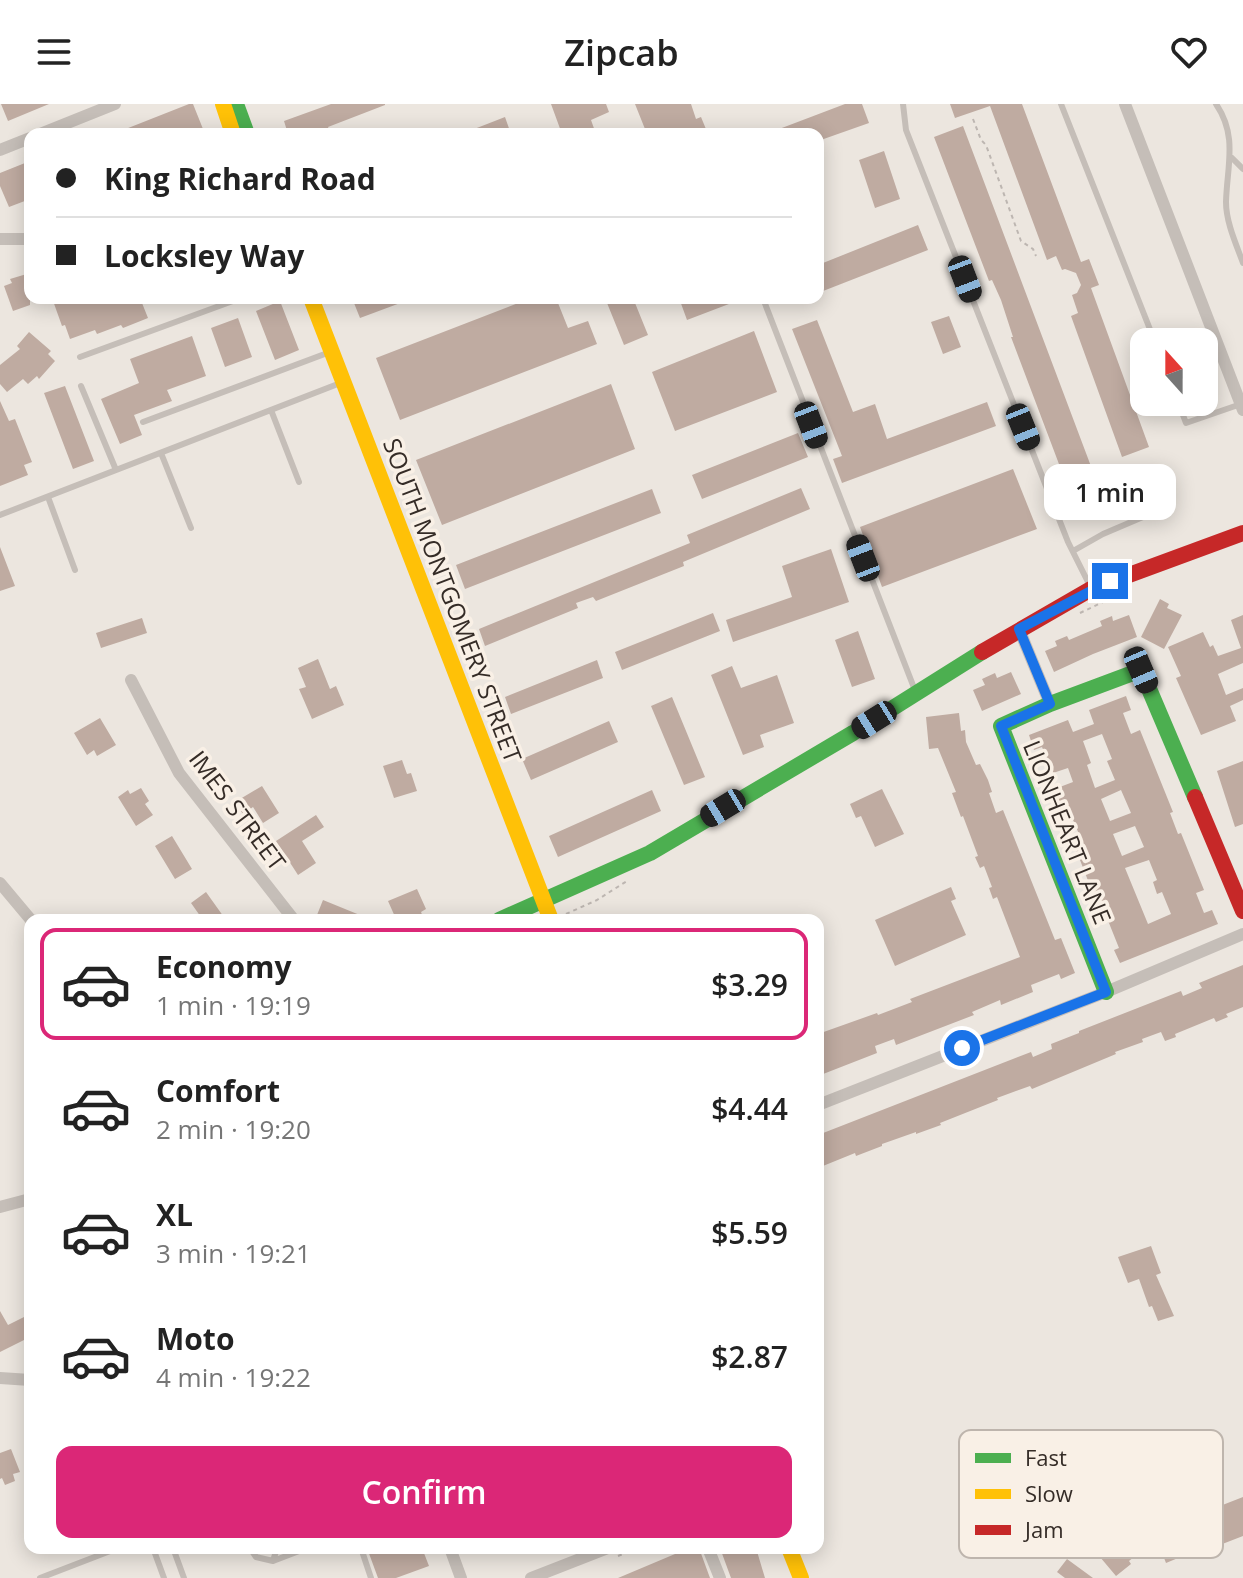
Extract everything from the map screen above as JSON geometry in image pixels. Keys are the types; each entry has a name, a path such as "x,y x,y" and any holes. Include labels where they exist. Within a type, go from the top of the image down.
{"street":[{"path":"58,128 115,104"},
{"path":"223,104 231,128"},
{"path":"236,104 245,128"},
{"path":"1125,104 1242,407"},
{"path":"0,150 24,140"},
{"path":"0,239 24,239"},
{"name":"SOUTH MONTGOMERY STREET","path":"313,304 549,914"},
{"path":"512,914 650,853 1019,629 1091,589 1243,533"},
{"name":"LIONHEART LANE","path":"1019,629 1050,704 1001,726 1106,992"},
{"path":"1050,704 1141,670 1243,911"},
{"name":"IMES STREET","path":"131,680 179,773 289,914"},
{"path":"0,883 26,914"},
{"path":"824,1103 1106,992 1243,934"},
{"path":"0,1207 24,1201"},
{"path":"0,1378 24,1380"},
{"path":"452,1554 461,1578"},
{"path":"531,1578 593,1554"},
{"path":"710,1554 720,1578"},
{"path":"791,1554 801,1578"}],"lane":[{"path":"903,104 906,130 1073,551 1091,589"},
{"path":"1061,104 1149,328"},
{"path":"1216,104 1228,126 1232,158 1226,205 1243,263"},
{"path":"1232,158 1243,169"},
{"path":"80,357 225,304"},
{"path":"765,304 916,693"},
{"path":"143,422 332,351"},
{"path":"0,515 343,382"},
{"path":"81,386 116,470"},
{"path":"1218,414 1242,407"},
{"path":"271,410 299,482"},
{"path":"1183,416 1186,423 1210,416"},
{"path":"161,453 191,528"},
{"path":"48,497 75,570"},
{"path":"1073,551 1103,534 1157,511"},
{"path":"40,1578 102,1554"},
{"path":"155,1554 164,1578"},
{"path":"175,1554 184,1578"},
{"path":"254,1554 273,1561 291,1554"},
{"path":"273,1561 275,1554"},
{"path":"363,1554 371,1578"}],"path":[{"path":"973,119 986,145 1021,241 1033,249 1036,256"},
{"path":"572,911 597,900 628,880"}],"building":[{"path":"1,104 49,104 8,121"},
{"path":"193,104 203,128 128,128"},
{"path":"331,104 385,104 328,128 286,128 284,121"},
{"path":"551,104 606,104 609,112 591,120 594,128 560,128"},
{"path":"635,104 691,104 696,119 701,117 706,128 645,128"},
{"path":"845,104 862,104 869,123 824,139 824,128 782,128"},
{"path":"950,104 1022,104 1081,262 1089,259 1099,285 1091,288 1130,395 1130,416 1138,416 1149,447 1122,457 1071,316 1078,313 1072,295 1081,285 1076,273 1062,270 1056,256 1047,260 990,106 955,118"},
{"path":"505,117 509,128 477,128"},
{"path":"963,126 1092,469 1065,480 1011,337 1001,300 992,280 989,281 934,137"},
{"path":"884,151 900,199 875,208 859,160"},
{"path":"24,163 24,201 9,207 0,186 0,173"},
{"path":"918,225 928,250 824,291 824,263"},
{"path":"24,275 24,304 30,305 13,311 4,286 12,283 10,279"},
{"path":"54,304 142,304 148,318 123,328 121,325 97,334 95,330 70,339 65,325 62,326"},
{"path":"281,304 299,350 275,360 256,311"},
{"path":"354,304 398,304 360,318"},
{"path":"516,304 558,304 568,328 588,321 597,344 400,420 376,358"},
{"path":"607,304 635,304 648,335 624,345"},
{"path":"681,304 729,304 687,320"},
{"path":"949,316 961,347 943,354 931,322"},
{"path":"238,318 252,357 225,367 211,328"},
{"path":"817,320 853,412 875,404 887,439 987,402 996,426 842,483 833,459 842,456 792,329"},
{"path":"754,331 777,392 675,431 652,372"},
{"path":"29,332 51,351 48,354 55,361 39,379 37,376 28,384 23,379 7,392 0,384 0,365 20,349 17,346"},
{"path":"192,336 206,376 167,390 172,401 134,415 142,435 120,444 101,399 139,383 130,359"},
{"path":"611,384 635,449 442,525 416,460"},
{"path":"65,386 94,461 73,469 44,393"},
{"path":"0,401 9,421 15,419 32,462 24,465 28,475 0,486"},
{"path":"798,433 808,457 702,499 692,475"},
{"path":"1133,465 1144,493 1103,509 1092,481"},
{"path":"1013,469 1037,529 882,587 860,527"},
{"path":"801,488 810,509 683,562 684,566 596,601 593,597 576,603 578,608 485,646 479,629 690,543 687,535"},
{"path":"652,489 661,513 465,589 456,565"},
{"path":"0,547 15,586 0,591"},
{"path":"831,549 849,602 733,642 726,620 792,597 782,566"},
{"path":"1160,599 1169,604 1167,608 1182,615 1164,649 1141,637"},
{"path":"713,613 720,631 622,670 615,652"},
{"path":"1129,615 1137,637 1054,672 1045,651 1057,646 1055,641 1067,636 1069,640 1102,626 1100,621 1112,616 1113,621"},
{"path":"1243,615 1243,663 1218,674 1226,695 1243,688 1243,700 1230,706 1236,721 1201,735 1176,678 1181,676 1168,647 1203,632 1218,656 1241,648 1231,620"},
{"path":"142,618 147,633 101,648 96,633"},
{"path":"858,631 875,679 852,687 835,640"},
{"path":"318,659 330,689 336,686 344,705 312,719 299,689 306,687 298,668"},
{"path":"597,660 603,678 511,714 505,697"},
{"path":"732,666 741,688 777,675 794,723 760,735 764,747 743,755 711,675"},
{"path":"1011,672 1021,694 982,711 973,690 985,685 982,679 995,673 997,678"},
{"path":"1126,696 1131,710 1123,713 1131,734 1140,730 1173,812 1170,813 1178,834 1181,833 1204,890 1196,893 1204,913 1212,910 1218,924 1120,963 1114,950 1119,948 1107,918 1103,919 1071,837 1079,834 1070,813 1063,816 1052,790 1073,782 1068,768 1053,773 1042,747 1034,750 1029,735 1068,720 1073,732 1094,724 1089,710","holes":["1102,734 1112,759 1107,761 1115,780 1095,788 1083,741","1121,790 1131,813 1110,821 1101,799","1135,826 1144,847 1122,856 1113,834","1149,860 1157,880 1153,882 1157,894 1162,892 1171,914 1148,924 1125,868"]},
{"path":"672,697 705,777 684,785 651,706"},
{"path":"959,713 961,731 965,730 966,742 976,765 980,764 988,780 996,813 1003,810 1055,940 1061,938 1075,973 1061,979 1059,974 1031,985 1033,992 1001,1005 1000,1000 972,1012 974,1015 896,1045 894,1039 875,1046 877,1053 824,1074 824,1032 878,1015 912,1002 910,999 1020,957 997,897 993,899 984,866 980,868 975,857 978,856 952,793 956,792 938,748 929,749 926,717"},
{"path":"100,718 116,745 97,756 94,750 87,755 74,733"},
{"path":"609,721 618,742 531,780 522,759"},
{"path":"402,760 407,774 411,773 417,791 394,798 383,766"},
{"path":"1243,761 1243,824 1235,827 1217,771"},
{"path":"262,786 279,813 263,823 253,807 243,814 235,802"},
{"path":"141,788 149,801 145,804 153,815 136,826 118,797 128,790 130,794"},
{"path":"882,789 904,834 875,847 861,816 856,818 850,804"},
{"path":"652,790 661,811 558,857 549,836"},
{"path":"316,815 324,827 302,841 316,863 298,875 276,841"},
{"path":"172,836 192,869 175,879 155,846"},
{"path":"951,887 956,899 951,901 966,935 895,966 875,920"},
{"path":"417,889 426,909 422,914 394,914 388,901"},
{"path":"206,892 222,914 199,914 191,903"},
{"path":"323,900 357,914 317,914"},
{"path":"1243,965 1243,1007 1226,1014 1228,1017 1216,1022 1214,1018 1165,1041 1161,1032 1142,1039 1143,1042 1032,1089 1030,1086 997,1098 941,1125 824,1166 824,1133 1031,1052 1033,1057 1052,1049 1051,1044 1079,1031 1181,991 1183,996 1202,988 1199,983"},
{"path":"1151,1246 1161,1273 1156,1275 1174,1316 1158,1321 1152,1306 1149,1307 1139,1279 1128,1283 1118,1257"},
{"path":"0,1311 8,1325 24,1317 24,1340 0,1352"},
{"path":"11,1449 20,1472 13,1474 15,1481 5,1485 0,1479 0,1453"},
{"path":"1243,1497 1243,1536 1223,1544 1223,1505"},
{"path":"369,1554 424,1554 429,1566 396,1578 378,1578"},
{"path":"675,1554 701,1554 710,1578 618,1578"},
{"path":"722,1554 758,1554 765,1578 731,1578"},
{"path":"1101,1558 1133,1558 1129,1561 1131,1564 1116,1576"},
{"path":"1067,1559 1093,1578 1065,1578 1057,1572"}],"traffic: fast":[{"path":"236,104 245,128"},
{"path":"513,914 650,853 853,733 982,652"},
{"path":"1106,992 1001,726 1141,670 1195,797"}],"traffic: slow":[{"path":"223,104 231,128"},
{"path":"313,304 549,914"},
{"path":"791,1554 801,1578"}],"traffic: jam":[{"path":"982,652 1091,589 1243,533"},
{"path":"1195,797 1243,911"}],"route":[{"path":"962,1048 1106,992 1001,726 1050,704 1019,629 1110,581"}]}
